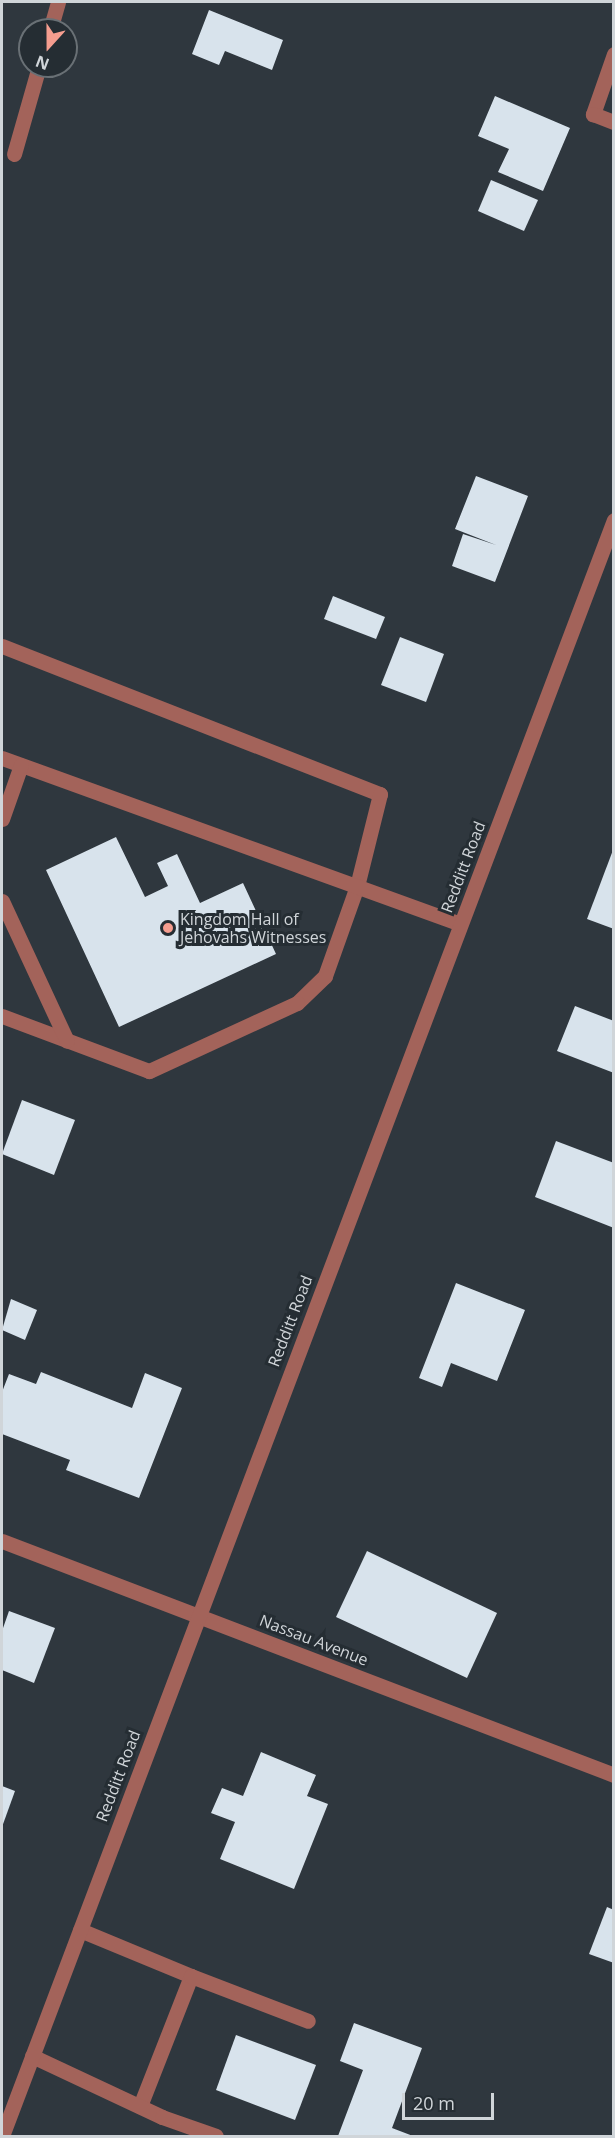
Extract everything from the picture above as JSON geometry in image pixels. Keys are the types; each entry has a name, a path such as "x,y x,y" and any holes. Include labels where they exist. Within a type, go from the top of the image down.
{"street":[{"path":"53,18 58,2"},
{"path":"614,54 593,114 614,122"},
{"path":"14,153 36,78"},
{"name":"Redditt Road","path":"2,2136 614,520"},
{"path":"2,646 380,794 357,886 325,976 297,1003 149,1071 2,1016"},
{"path":"2,758 460,924"},
{"path":"2,819 21,765"},
{"path":"2,902 67,1041"},
{"name":"Nassau Avenue","path":"2,1541 614,1775"},
{"path":"80,1930 309,2021"},
{"path":"140,2106 191,1976"},
{"path":"33,2056 140,2106 216,2136"}],"building":[{"path":"209,10 283,40 272,70 225,51 219,65 192,54"},
{"path":"495,96 570,128 543,191 498,172 509,149 478,136"},
{"path":"491,180 538,200 524,231 478,211"},
{"path":"476,476 528,496 495,582 452,566 463,534 496,545 455,529"},
{"path":"333,596 385,617 376,639 324,619"},
{"path":"400,637 444,654 426,702 381,685"},
{"name":"Kingdom Hall of Jehovahs Witnesses","path":"116,837 145,897 168,886 157,863 177,854 200,903 243,883 276,954 119,1027 46,870"},
{"path":"614,850 614,929 587,919"},
{"path":"575,1006 614,1021 614,1073 557,1051"},
{"path":"22,1100 75,1120 54,1175 2,1154"},
{"path":"556,1141 614,1163 614,1228 535,1197"},
{"path":"456,1283 525,1310 497,1381 451,1363 442,1387 419,1378"},
{"path":"11,1299 37,1310 25,1340 2,1330"},
{"path":"41,1372 132,1408 145,1373 182,1388 139,1498 66,1470 70,1460 2,1434 2,1392 9,1374 36,1384"},
{"path":"367,1551 497,1613 467,1678 336,1617"},
{"path":"9,1611 55,1628 34,1683 2,1670 2,1631"},
{"path":"261,1752 316,1775 307,1796 328,1804 294,1889 220,1859 235,1822 211,1813 222,1788 243,1796"},
{"path":"2,1786 15,1791 2,1827"},
{"path":"607,1907 614,1910 614,1963 589,1954"},
{"path":"354,2023 422,2048 392,2128 413,2136 338,2136 363,2070 340,2061"},
{"path":"236,2035 316,2065 295,2120 216,2090"}],"place":[{"name":"Kingdom Hall of Jehovahs Witnesses","path":"168,928"}]}
